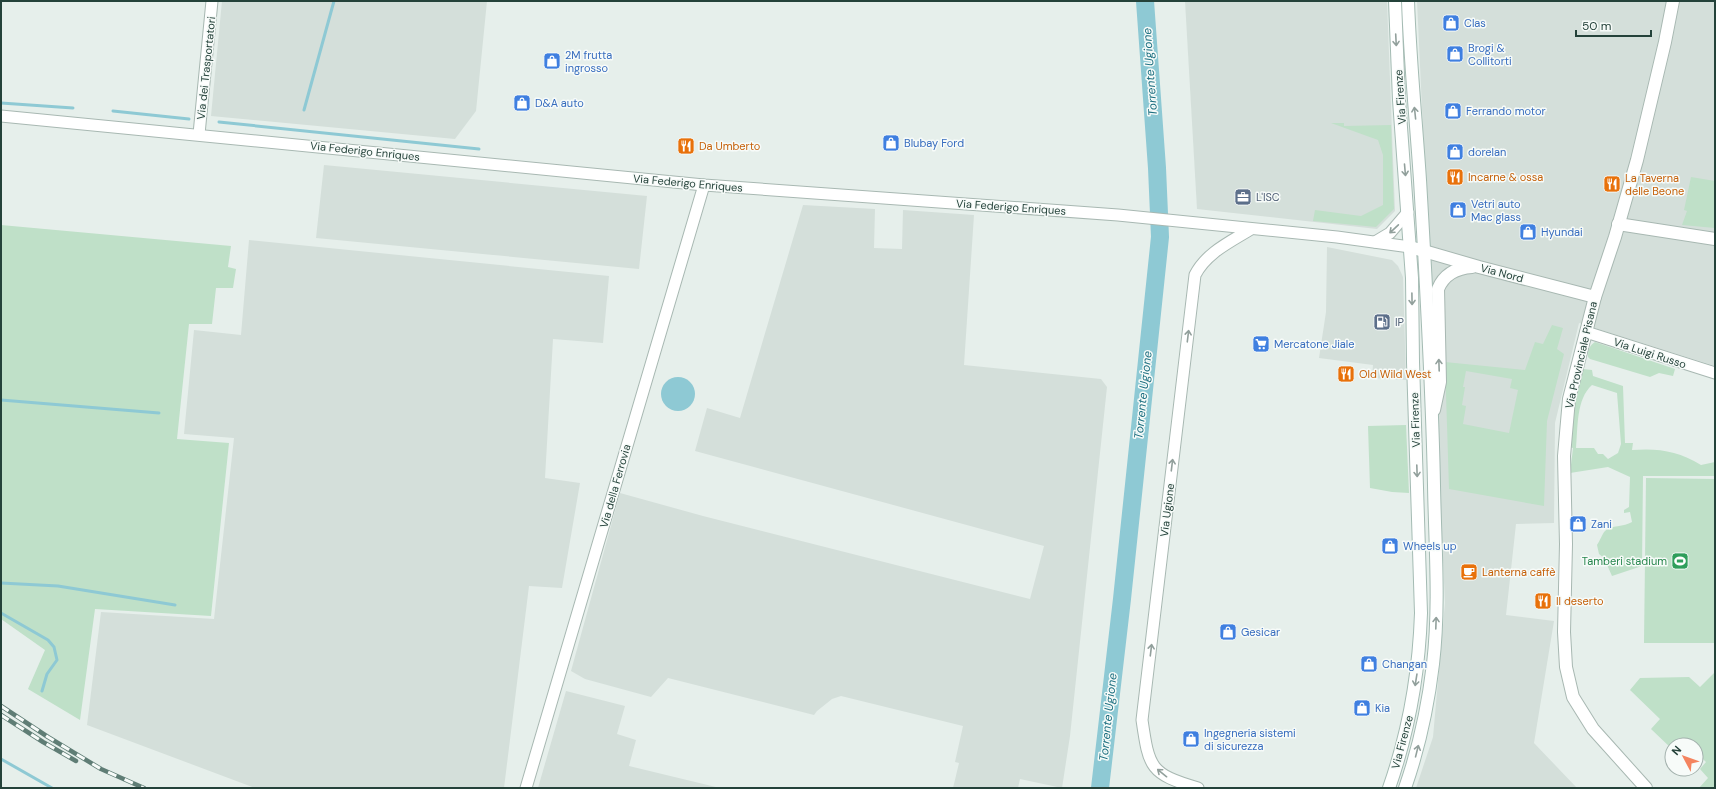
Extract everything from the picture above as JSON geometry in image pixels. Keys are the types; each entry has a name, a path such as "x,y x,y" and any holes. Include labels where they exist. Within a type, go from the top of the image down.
{"main road":[{"name":"Via Firenze","path":"1389,788 1408,724 1419,654 1421,613 1410,247 1399,100 1394,1"},
{"name":"Via Firenze","path":"1405,788 1419,742 1430,690 1436,603 1432,418 1420,174 1411,75 1408,1"},
{"name":"Via Provinciale Pisana","path":"1646,788 1593,729 1574,697 1566,667 1564,632 1566,544 1564,456 1569,398 1595,296 1638,155 1665,42 1673,1"},
{"path":"1618,224 1715,239"},
{"name":"Via Nord","path":"1410,247 1479,267 1595,296"},
{"name":"Via Firenze","path":"1432,418 1440,382 1438,289 1442,280 1450,273 1466,268 1479,267"}],"street":[{"name":"Via dei Trasportatori","path":"199,134 212,1"},
{"name":"Via Federigo Enriques","path":"1,116 199,134 704,185 1118,215 1410,247"},
{"name":"Via della Ferrovia","path":"526,788 704,185"},
{"path":"1375,242 1390,233 1408,212"},
{"name":"Via Ugione","path":"1198,788 1171,780 1154,767 1149,760 1142,720 1195,275 1200,264 1209,256 1251,229"},
{"name":"Via Luigi Russo","path":"1586,332 1715,373"}],"shaded area":[{"path":"222,1 487,1 476,111 455,139 211,116"},
{"path":"1185,1 1387,1 1395,211 1377,229 1197,209"},
{"path":"1417,1 1715,1 1715,366 1579,323 1555,423 1554,523 1516,524 1506,615 1554,621 1534,743 1577,788 1416,788 1433,737 1445,603"},
{"path":"324,165 647,196 639,269 316,238"},
{"path":"803,205 875,209 874,248 902,249 903,210 974,215 964,365 1101,379 1107,387 1070,736 1062,788 1020,779 1018,788 953,788 959,763 955,762 963,726 841,696 832,699 814,715 668,678 651,697 585,679 571,671 620,493 703,516 1030,599 1044,546 695,451 707,408 740,418"},
{"path":"249,240 609,276 603,343 553,339 545,478 580,483 562,588 529,586 504,788 255,788 87,725 101,612 214,619 234,438 184,434 194,330 241,335"},
{"path":"1327,247 1392,260 1398,266 1403,277 1406,380 1372,378 1373,365 1319,358 1326,312"},
{"path":"566,691 625,706 617,734 636,740 629,766 720,788 538,788"}],"green space":[{"path":"1331,123 1344,123 1344,126 1391,125 1394,209 1376,227 1313,221 1315,210 1361,216 1383,205 1383,155 1378,140"},
{"path":"1691,177 1715,181 1715,228 1682,225 1687,211 1684,210"},
{"path":"1,225 231,246 228,267 236,269 233,288 216,288 212,324 189,324 177,439 229,443 211,616 95,609 80,720 28,689 45,650 1,619"},
{"path":"1552,325 1563,328 1557,349 1564,354 1547,421 1544,506 1449,489 1445,362 1525,370 1535,342 1543,344","holes":["1466,371 1512,379 1510,388 1518,390 1509,433 1463,424 1466,406 1462,405 1465,387 1463,387"]},
{"path":"1595,342 1675,369 1673,376 1659,373 1650,377 1590,359 1588,357 1589,350 1591,345"},
{"path":"1583,369 1592,370 1593,376 1623,386 1625,443 1633,443 1632,450 1660,450 1684,456 1701,465 1715,462 1715,476 1643,476 1642,566 1612,576 1604,558 1599,554 1597,545 1605,531 1632,522 1630,512 1624,513 1624,510 1629,507 1630,477 1608,467 1570,473 1573,448 1569,447 1572,415","holes":["1592,385 1617,393 1621,444 1618,453 1608,459 1603,454 1598,454 1594,448 1576,448 1580,406 1587,391"]},
{"path":"1406,425 1409,493 1370,488 1368,426"},
{"name":"Tamberi stadium","path":"1646,478 1715,479 1715,643 1644,643"},
{"path":"1715,672 1715,788 1699,788 1708,778 1704,774 1704,764 1706,762 1704,760 1704,737 1664,737 1664,741 1651,729 1660,719 1630,690 1640,678 1689,677 1700,687"}],"water":[{"path":"681,377 690,382 694,387 694,401 690,406 685,410 675,411 671,410 662,401 661,391 662,387 671,378"}],"waterway":[{"path":"304,110 334,1"},
{"name":"Torrente Ugione","path":"1100,788 1122,599 1160,237 1157,168 1145,1"},
{"path":"1,103 73,108"},
{"path":"113,111 189,119"},
{"path":"219,122 479,149"},
{"path":"1,400 159,413"},
{"path":"1,583 58,586 175,605"},
{"path":"1,613 48,640 54,647 57,660 47,674 42,691"},
{"path":"1,759 52,788"}],"railway":[{"path":"1,706 101,769 144,788"},
{"path":"1,715 76,761"}],"place":[{"name":"Clas","path":"1451,23"},
{"name":"Brogi & Collitorti","path":"1455,54"},
{"name":"2M frutta ingrosso","path":"552,61"},
{"name":"D&A auto","path":"522,103"},
{"name":"Ferrando motor","path":"1453,111"},
{"name":"Blubay Ford","path":"891,143"},
{"name":"Da Umberto","path":"686,146"},
{"name":"dorelan","path":"1455,152"},
{"name":"Incarne & ossa","path":"1455,177"},
{"name":"La Taverna delle Beone","path":"1612,184"},
{"name":"L'ISC","path":"1243,197"},
{"name":"Vetri auto Mac glass","path":"1458,210"},
{"name":"Hyundai","path":"1528,232"},
{"name":"IP","path":"1382,322"},
{"name":"Mercatone Jiale","path":"1261,344"},
{"name":"Old Wild West","path":"1346,374"},
{"name":"Zani","path":"1578,524"},
{"name":"Wheels up","path":"1390,546"},
{"name":"Tamberi stadium","path":"1680,561"},
{"name":"Lanterna caffè","path":"1469,572"},
{"name":"Il deserto","path":"1543,601"},
{"name":"Gesicar","path":"1228,632"},
{"name":"Changan","path":"1369,664"},
{"name":"Kia","path":"1362,708"},
{"name":"Ingegneria sistemi di sicurezza","path":"1191,739"}]}
